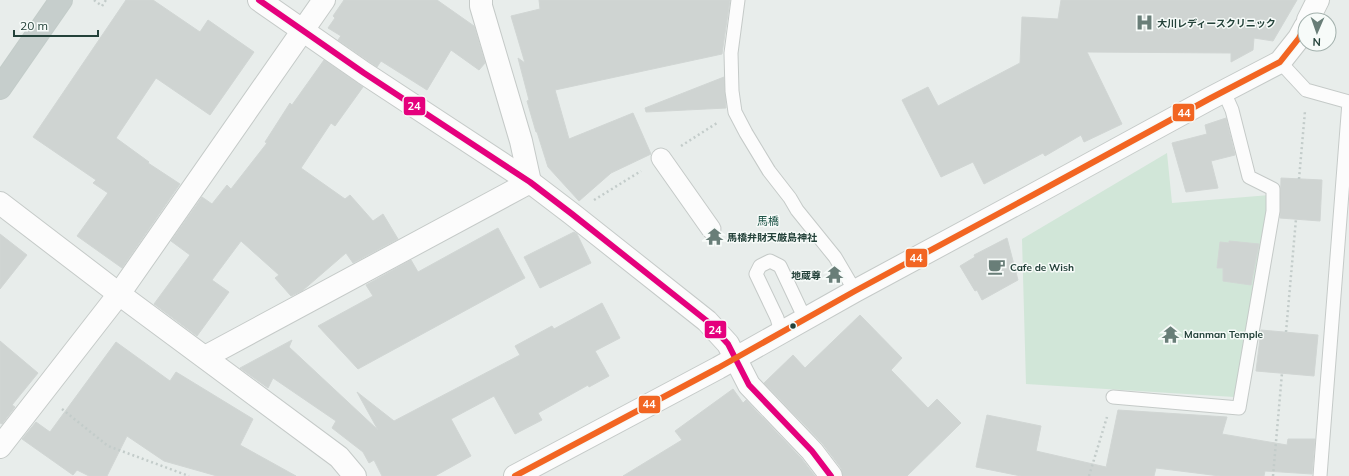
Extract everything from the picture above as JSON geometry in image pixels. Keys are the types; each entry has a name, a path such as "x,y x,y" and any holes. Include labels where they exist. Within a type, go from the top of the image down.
{"highway":[{"path":"0,88 61,0"}],"street":[{"path":"259,0 364,73 530,182 707,321 728,344 749,385 812,451 831,476"},
{"path":"0,447 119,294 324,0"},
{"path":"480,0 480,6 521,141 530,182"},
{"path":"1312,12 1318,0"},
{"path":"515,476 735,358 854,291 1280,62 1297,41"},
{"path":"661,158 711,229"},
{"path":"205,357 530,182"},
{"path":"0,203 339,458 354,476"}],"lane":[{"path":"738,0 731,53 732,91 735,112 769,171 790,198 797,210 835,257 854,291"},
{"path":"1280,62 1306,90 1349,102 1320,476"},
{"path":"1114,397 1239,408 1273,211 1273,188 1248,176 1232,110 1224,92"},
{"path":"781,332 756,274 760,266 770,261 780,266 805,319"}],"path":[{"path":"94,0 102,6 106,0"},
{"path":"1300,179 1306,90"},
{"path":"1286,332 1296,219"},
{"path":"1273,476 1282,374"},
{"path":"42,393 108,446 190,476"},
{"path":"1089,476 1114,397"}],"green space":[{"path":"1167,153 1172,203 1270,195 1234,397 1026,384 1022,239"}],"building":[{"path":"126,0 153,0 200,32 208,20 254,52 210,115 156,78 116,138 149,162 148,163 180,184 122,268 77,236 108,193 93,183 96,180 33,137"},
{"path":"344,0 437,0 474,26 485,63 479,70 451,50 427,90 381,61 377,67 338,40 341,36 328,28 335,18 333,16"},
{"path":"539,0 730,0 722,54 555,90 569,139 633,113 651,154 611,173 579,201 548,167 527,101 529,100 518,58 525,63 511,16 540,9"},
{"path":"1061,0 1297,0 1273,41 1254,38 1253,50 1231,62 1231,53 1087,52 1122,124 1084,142 1081,135 1045,156 1043,153 984,184 973,162 941,177 902,100 928,87 938,106 1020,63 1022,17 1058,19"},
{"path":"324,60 363,87 335,126 331,123 301,168 345,199 350,195 373,221 383,214 398,239 353,263 346,253 302,291 291,296 275,278 279,275 241,241 212,280 229,292 197,336 154,304 190,255 171,241 202,197 212,204 227,185 231,189 267,143 265,142 290,103 292,105"},
{"path":"724,77 726,108 646,112 645,108"},
{"path":"1226,118 1235,155 1211,161 1218,188 1186,192 1172,143 1207,134 1205,125"},
{"path":"1281,178 1322,180 1320,221 1280,218"},
{"path":"498,228 525,278 358,369 318,326 373,296 366,285 411,260 418,272"},
{"path":"574,232 577,234 591,263 540,288 524,257"},
{"path":"0,234 27,255 0,289"},
{"path":"1007,238 1018,280 982,300 977,290 975,291 960,266 975,257 974,255"},
{"path":"1229,241 1259,244 1251,285 1223,281 1223,268 1217,268 1220,242 1229,243"},
{"path":"602,303 620,338 595,351 609,376 589,387 588,385 538,413 542,420 515,434 494,396 451,419 471,456 435,476 382,476 374,460 369,463 363,452 332,428 336,421 273,378 268,388 240,368 292,340 289,347 378,430 357,392 394,421 520,355 515,346 552,326 554,329"},
{"path":"860,315 902,358 891,370 928,408 937,399 961,423 907,476 843,476 841,468 822,443 764,383 793,355 805,368"},
{"path":"1261,330 1318,335 1314,376 1256,371"},
{"path":"0,341 38,373 12,405 15,407 2,424 0,423"},
{"path":"116,342 170,381 176,372 253,419 240,445 296,476 217,476 164,461 127,436 107,476 89,476 77,470 73,475 22,439 36,422 50,432"},
{"path":"733,389 743,403 746,400 802,459 815,476 623,476 682,440 675,431"},
{"path":"1118,410 1227,417 1222,434 1287,445 1288,439 1315,439 1312,474 1265,471 1264,476 1220,476 1156,468 1154,476 1021,476 976,467 987,415 1041,426 1036,451 1106,468"}],"transit line":[{"name":"24","path":"259,0 364,73 530,182 707,321 728,344 749,385 812,451 831,476"},
{"name":"44","path":"515,476 718,368 855,291 1280,62 1297,41"}],"place":[{"name":"大川レディースクリニック","path":"1144,23"},
{"name":"馬橋弁財天厳島神社","path":"714,237"},
{"name":"Cafe de Wish","path":"997,267"},
{"name":"地蔵尊","path":"834,275"},
{"name":"Manman Temple","path":"1171,334"}],"district":[{"name":"馬橋","path":"768,221"}]}
